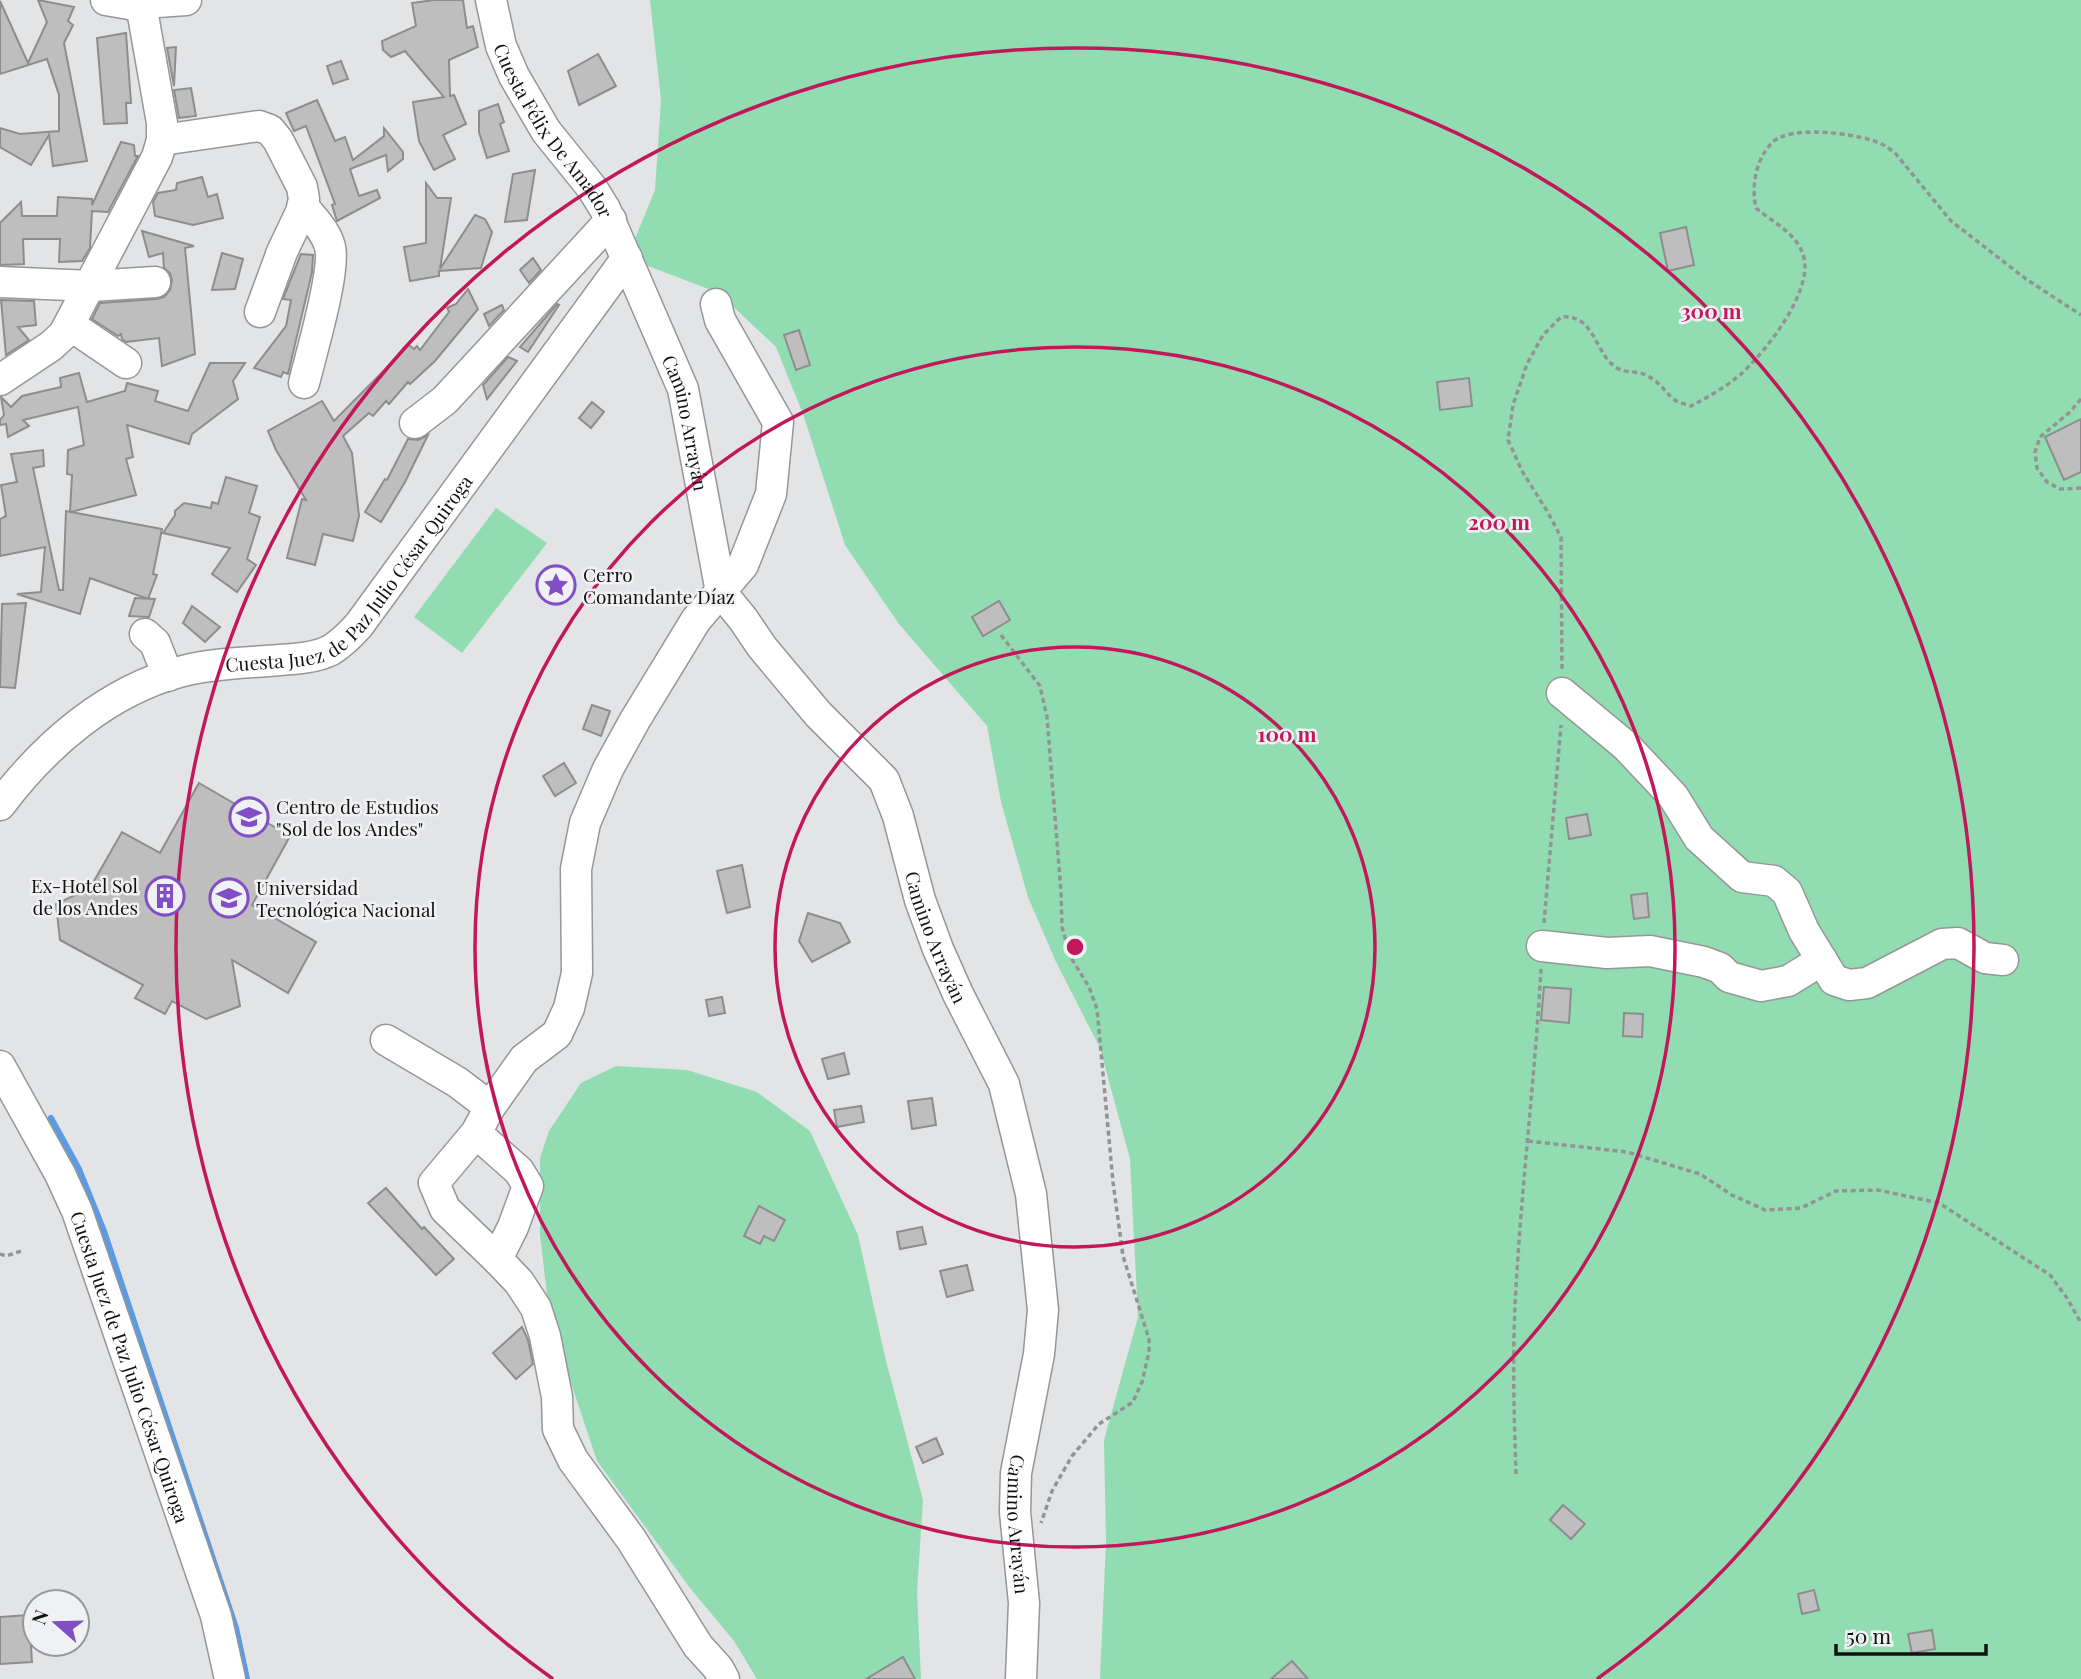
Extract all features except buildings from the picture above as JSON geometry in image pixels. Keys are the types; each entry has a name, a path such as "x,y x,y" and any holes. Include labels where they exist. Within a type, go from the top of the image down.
{"street":[{"path":"106,0 141,4 186,0"},
{"name":"Cuesta Félix De Amador","path":"491,0 500,46 514,76 546,131 592,188 611,220 627,258"},
{"path":"0,380 51,346 70,326 157,157 162,140 162,123 141,4"},
{"path":"162,140 254,126 265,127 278,140 302,187 303,206 260,312"},
{"path":"303,206 325,235 332,254 304,383"},
{"path":"415,423 446,400 611,220"},
{"name":"Camino Arrayán","path":"627,258 683,389 721,592 762,647 818,714 884,780 898,816 920,900 938,949 1004,1084 1031,1194 1043,1310 1039,1354 1016,1472 1015,1512 1024,1603 1021,1679"},
{"name":"Cuesta Juez de Paz Julio César Quiroga","path":"0,805 41,756 77,725 126,695 168,676 198,668 311,657 331,649 351,634 627,258"},
{"path":"0,282 91,286 155,282"},
{"path":"716,304 720,320 778,422 771,494 743,565 696,620 608,769 585,823 576,869 577,973 569,1008 557,1034 524,1059 490,1107 476,1133 434,1183 445,1209 519,1282 536,1308 545,1336 557,1397 558,1429 573,1460 631,1539 698,1646 724,1679"},
{"path":"70,326 126,363"},
{"path":"145,634 155,643 168,676"},
{"path":"1562,693 1626,746 1672,796 1699,838 1742,877 1774,881 1787,892 1804,931 1835,980 1849,985 1867,984 1942,944 1958,943 1985,958 2003,960"},
{"path":"1542,946 1607,953 1650,951 1704,962 1720,968 1729,977 1761,986 1788,981 1822,960"},
{"path":"386,1040 457,1082 490,1107"},
{"name":"Cuesta Juez de Paz Julio César Quiroga","path":"0,1066 60,1174 77,1211 216,1616 230,1679"},
{"path":"476,1133 519,1171 528,1186 513,1227 497,1259"}],"path":[{"path":"1516,1474 1513,1397 1516,1289 1562,693 1560,537 1522,471 1508,440 1513,405 1527,363 1543,335 1561,317 1573,316 1583,323 1613,366 1624,371 1641,372 1657,380 1674,400 1690,405 1709,397 1742,373 1786,320 1805,281 1804,257 1795,241 1781,224 1756,208 1753,195 1757,171 1765,153 1775,141 1792,133 1841,135 1884,144 1895,153 1951,221 2026,279 2081,315"},
{"path":"2081,399 2040,437 2035,452 2037,468 2048,482 2060,489 2081,488"},
{"path":"1001,635 1040,686 1047,717 1062,927 1070,956 1089,987 1097,1009 1121,1244 1149,1339 1143,1382 1133,1402 1100,1424 1072,1456 1052,1491 1039,1529"},
{"path":"1528,1141 1627,1152 1700,1174 1732,1195 1765,1210 1801,1208 1836,1191 1878,1190 1939,1203 2050,1275 2081,1324"},
{"path":"0,1254 6,1256 24,1250"}],"green space":[{"path":"650,0 2081,0 2081,1679 1100,1679 1106,1541 1104,1440 1138,1317 1130,1159 1100,1048 1056,962 1028,897 1001,802 987,726 899,624 845,545 803,414 776,347 719,293 627,258 655,190 661,100"},
{"path":"496,508 547,543 462,653 414,617"},
{"path":"616,1066 687,1070 757,1092 810,1131 858,1235 885,1357 923,1500 917,1592 921,1679 757,1679 734,1641 690,1588 597,1461 567,1371 547,1295 540,1234 540,1158 549,1131 581,1083"}],"waterway":[{"path":"51,1118 79,1169 104,1231 236,1628 247,1679"}],"place":[{"name":"Cerro Comandante Díaz","path":"556,585"},
{"name":"Centro de Estudios \"Sol de los Andes\"","path":"249,817"},
{"name":"Ex-Hotel Sol de los Andes","path":"165,896"},
{"name":"Universidad Tecnológica Nacional","path":"229,898"}]}
